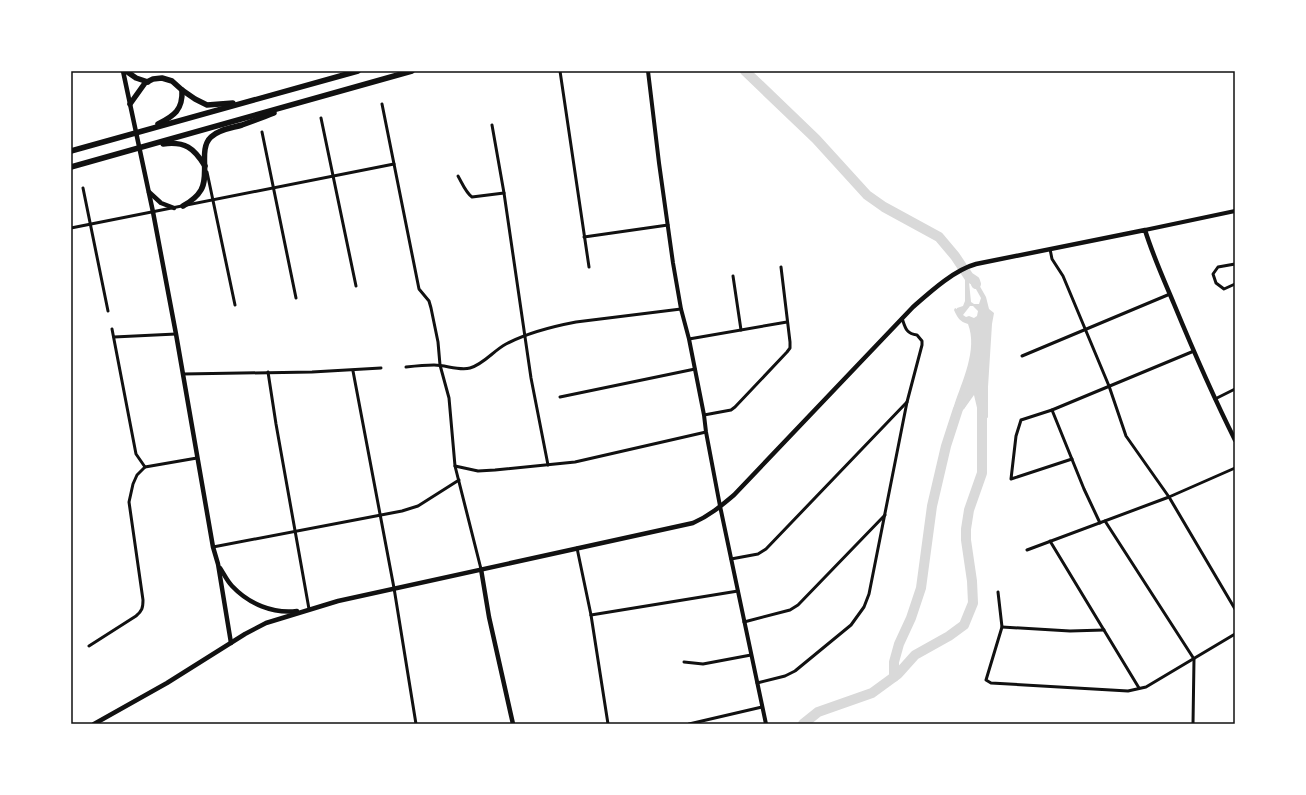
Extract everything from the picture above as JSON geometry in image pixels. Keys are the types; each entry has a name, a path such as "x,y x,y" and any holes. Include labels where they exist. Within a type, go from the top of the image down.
{"highway":[{"path":"126,71 136,78 148,82"},
{"path":"71,151 358,71"},
{"path":"71,167 412,71"},
{"path":"130,104 142,86 153,79 167,79 178,85 182,90 195,99 207,104 246,102"},
{"path":"143,131 165,121 174,115 181,105 182,90"},
{"path":"183,206 196,197 201,190 205,180 206,147 208,140 212,135 220,131 258,120 299,103"},
{"path":"146,146 167,143 186,145 198,155 205,166"}],"main road":[{"path":"123,71 153,212 213,547 218,564 231,643"},
{"path":"148,192 161,203 174,208"},
{"path":"94,724 167,683 245,634 266,623 338,601 693,523 713,512 734,495 913,307 929,293 960,271 989,261 1145,230 1154,256 1194,351 1235,440"},
{"path":"218,564 231,585 242,595 258,605 273,610 288,612 309,609"},
{"path":"481,569 489,617 513,724"}],"street":[{"path":"560,71 584,237 590,267"},
{"path":"648,71 653,120 681,309 689,339 720,506 766,724"},
{"path":"382,104 418,289 429,301 431,308 438,342 440,365 449,398 455,466 481,569"},
{"path":"321,118 356,286"},
{"path":"492,125 504,193 524,337 548,464"},
{"path":"262,132 296,298"},
{"path":"71,228 394,164"},
{"path":"205,166 235,305"},
{"path":"458,176 467,194 472,197 504,193"},
{"path":"83,188 108,311"},
{"path":"1145,230 1235,211"},
{"path":"584,237 668,225"},
{"path":"1050,249 1054,261 1063,276 1109,386 1126,436 1169,497 1235,609"},
{"path":"1235,264 1218,267 1213,274 1216,283 1224,289 1235,284"},
{"path":"704,415 731,410 735,407 788,352 790,342 781,267"},
{"path":"732,276 741,330"},
{"path":"1022,356 1170,294"},
{"path":"406,367 440,365 461,369 469,368 478,365 503,346 524,337 561,325 681,309"},
{"path":"757,683 785,676 795,671 851,625 864,607 869,594 907,402 922,345 922,341 917,335 912,335 907,331 902,318"},
{"path":"689,339 787,322"},
{"path":"112,329 136,454 145,467"},
{"path":"114,337 176,334"},
{"path":"1072,459 1011,479 1016,436 1021,420 1052,410 1194,351"},
{"path":"183,374 352,371 382,368"},
{"path":"560,397 695,370"},
{"path":"352,371 394,588 416,724"},
{"path":"268,372 309,609"},
{"path":"1215,399 1235,389"},
{"path":"732,559 758,554 766,549 907,402"},
{"path":"1052,410 1084,489 1100,523"},
{"path":"455,466 478,470 575,462 706,432"},
{"path":"89,646 136,616 143,607 129,502 133,484 137,475 141,469 145,467 197,458"},
{"path":"1027,550 1169,497 1235,468"},
{"path":"213,547 380,515 418,506 458,480"},
{"path":"744,622 790,610 798,605 885,515"},
{"path":"1105,521 1194,659 1193,724"},
{"path":"1050,541 1139,688"},
{"path":"577,548 591,615 608,724"},
{"path":"591,615 738,591"},
{"path":"998,592 1002,627 986,680 991,682 1128,691 1146,687 1235,634"},
{"path":"1002,627 1104,630"},
{"path":"684,662 703,664 751,655"},
{"path":"689,724 762,707"}],"shaded area":[{"path":"970,274 978,283 986,297 989,309 994,313 988,387 988,418 978,412 974,395 964,409 954,406 965,376 971,344 971,334 968,324 959,319 954,310 955,308 957,309 963,306 965,301 965,276","holes":["969,282 972,282 981,298 979,304 974,304 971,302","970,306 973,306 978,311 977,316 974,318 963,315"]}],"waterway":[{"path":"745,71 816,139 867,195 884,207 939,237 976,284"},
{"path":"894,677 894,662 899,644 911,618 921,588 932,506 946,446 958,409 966,396"},
{"path":"803,724 818,712 872,693 898,674 915,655 949,636 964,625 973,603 966,529 969,510 982,473 982,402"}]}
